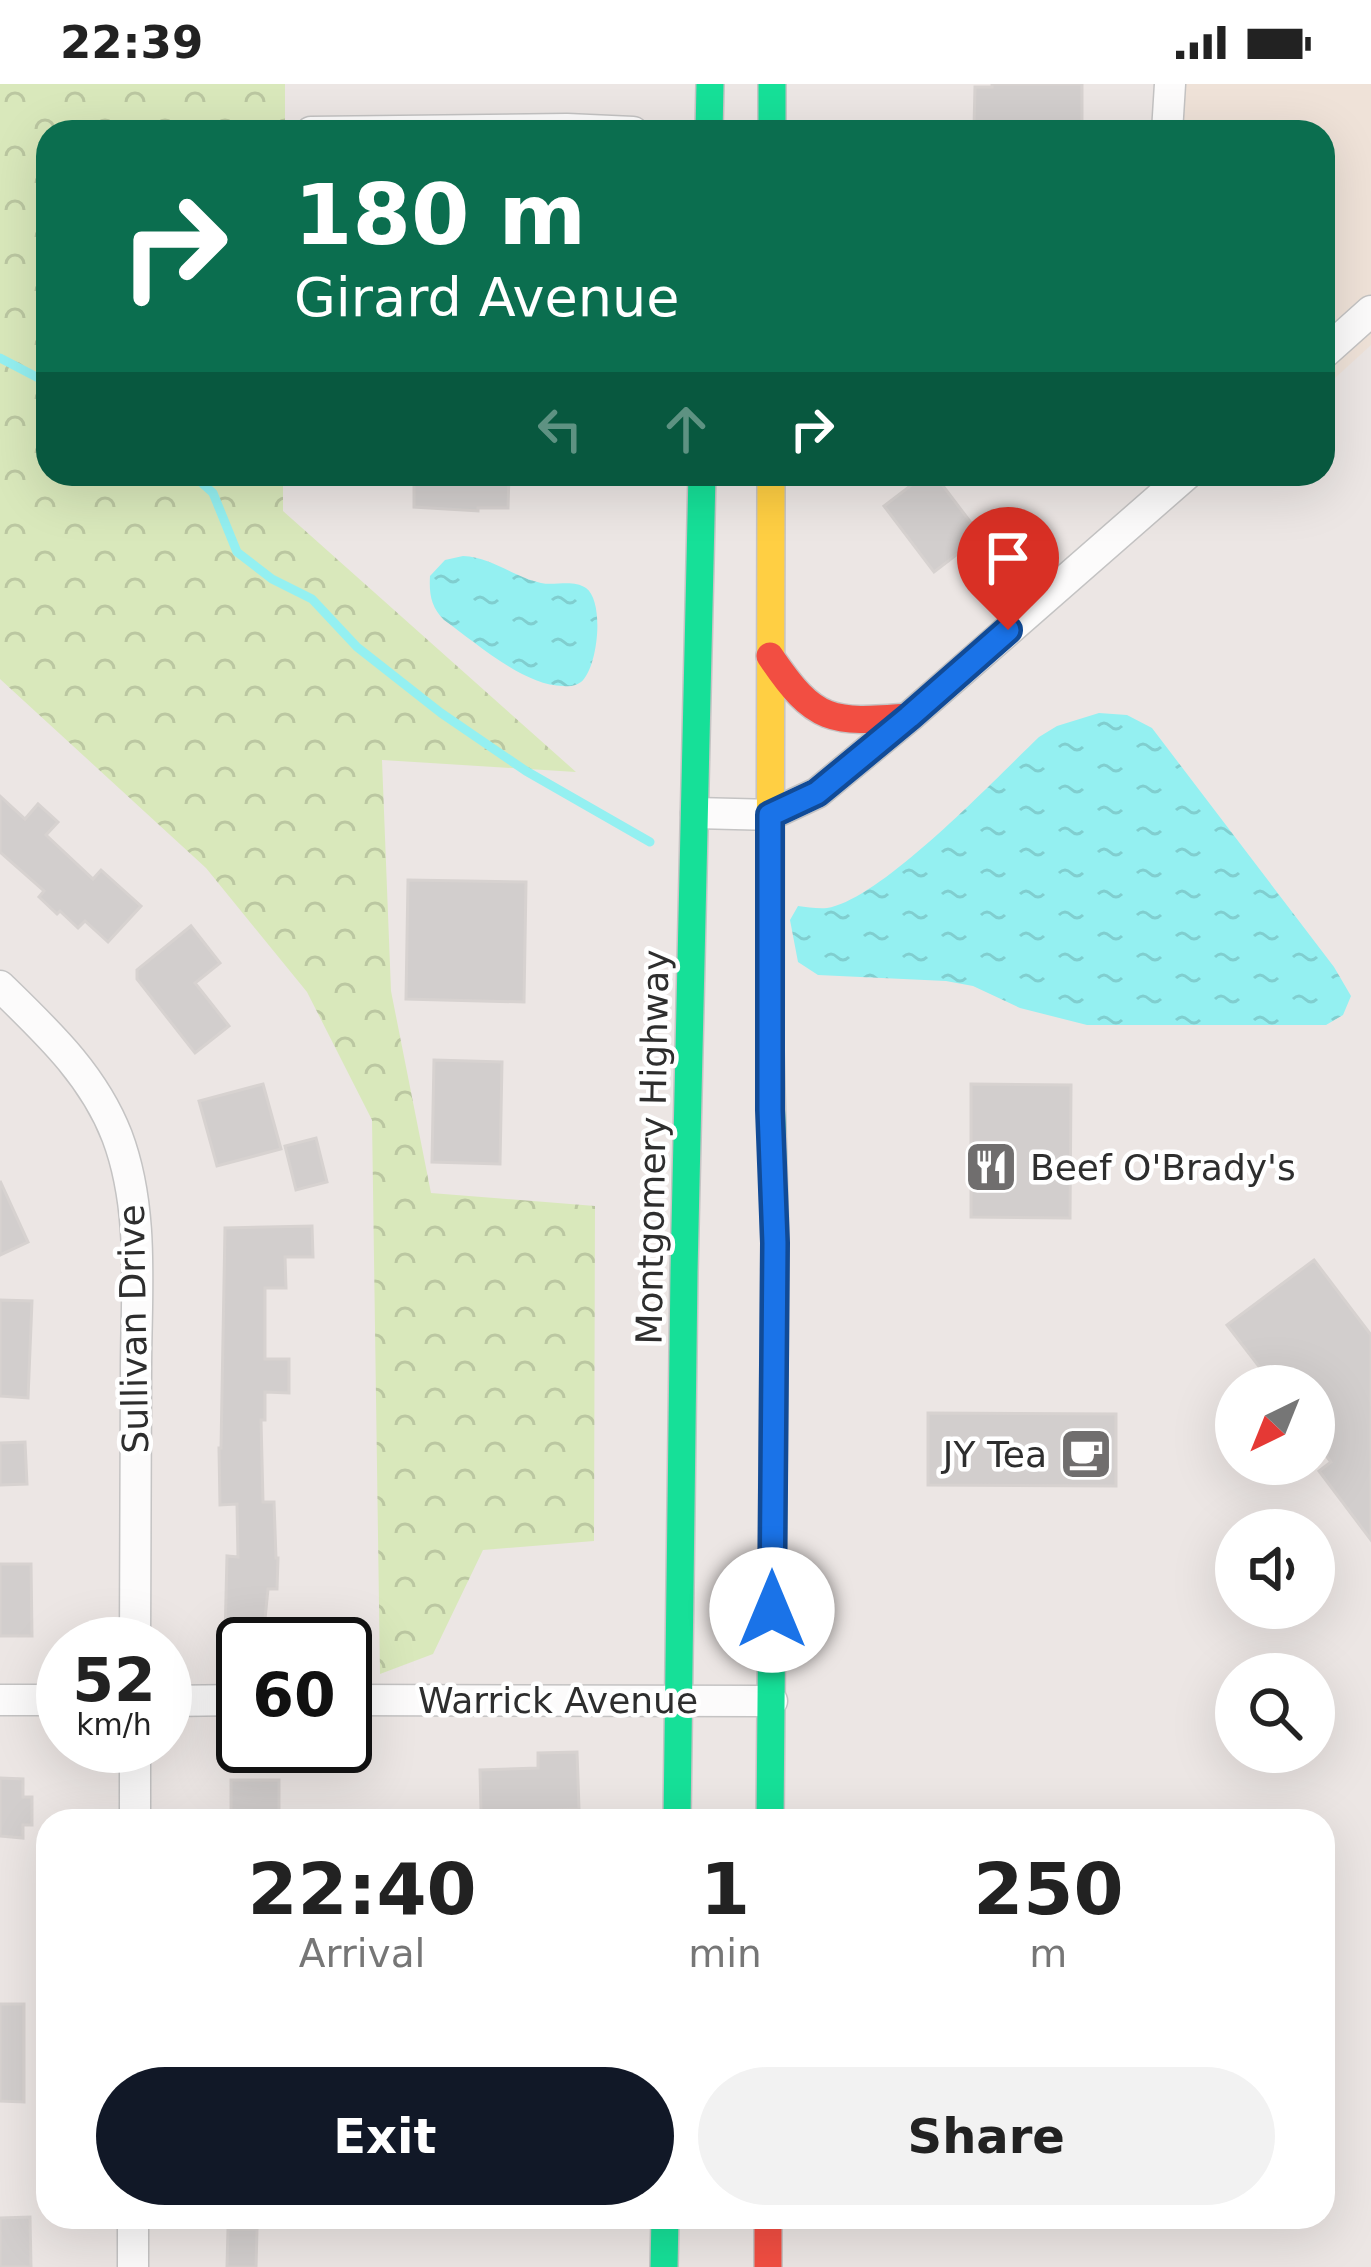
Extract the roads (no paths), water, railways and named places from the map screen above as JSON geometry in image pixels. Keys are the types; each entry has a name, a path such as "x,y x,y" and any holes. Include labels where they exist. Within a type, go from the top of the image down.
{"main road":[{"path":"709,120 710,84"},
{"path":"772,84 772,120"},
{"name":"Montgomery Highway","path":"677,1809 702,486"},
{"path":"770,1809 775,1243 770,1110 771,486"},
{"path":"770,656 809,709 854,721 909,717"},
{"path":"664,2229 664,2267"},
{"path":"768,2229 768,2267"}],"street":[{"path":"1168,120 1170,84"},
{"path":"1335,343 1371,311"},
{"path":"696,814 770,815 817,793 1168,486"},
{"name":"Sullivan Drive","path":"0,986 53,1037 90,1084 117,1136 127,1170 136,1238 135,1617"},
{"path":"0,1700 36,1700"},
{"name":"Warrick Avenue","path":"372,1700 772,1701"},
{"path":"134,1809 135,1773"},
{"path":"133,2229 133,2267"}],"water":[{"path":"463,556 541,583 586,588 596,607 597,635 592,663 581,682 566,686 532,679 444,620 432,600 430,576 445,560"},
{"path":"1099,713 1127,715 1152,728 1334,967 1351,996 1343,1015 1326,1025 1087,1025 1020,1008 973,986 818,975 798,962 790,920 798,906 827,908 877,884 938,834 1039,737"}],"waterway":[{"path":"0,358 36,377"},
{"path":"205,486 213,493 237,552 272,579 312,599 357,647 441,713 526,771 650,842"}],"place":[{"name":"Beef O'Brady's","path":"991,1167"},
{"name":"JY Tea","path":"1086,1454"}]}
